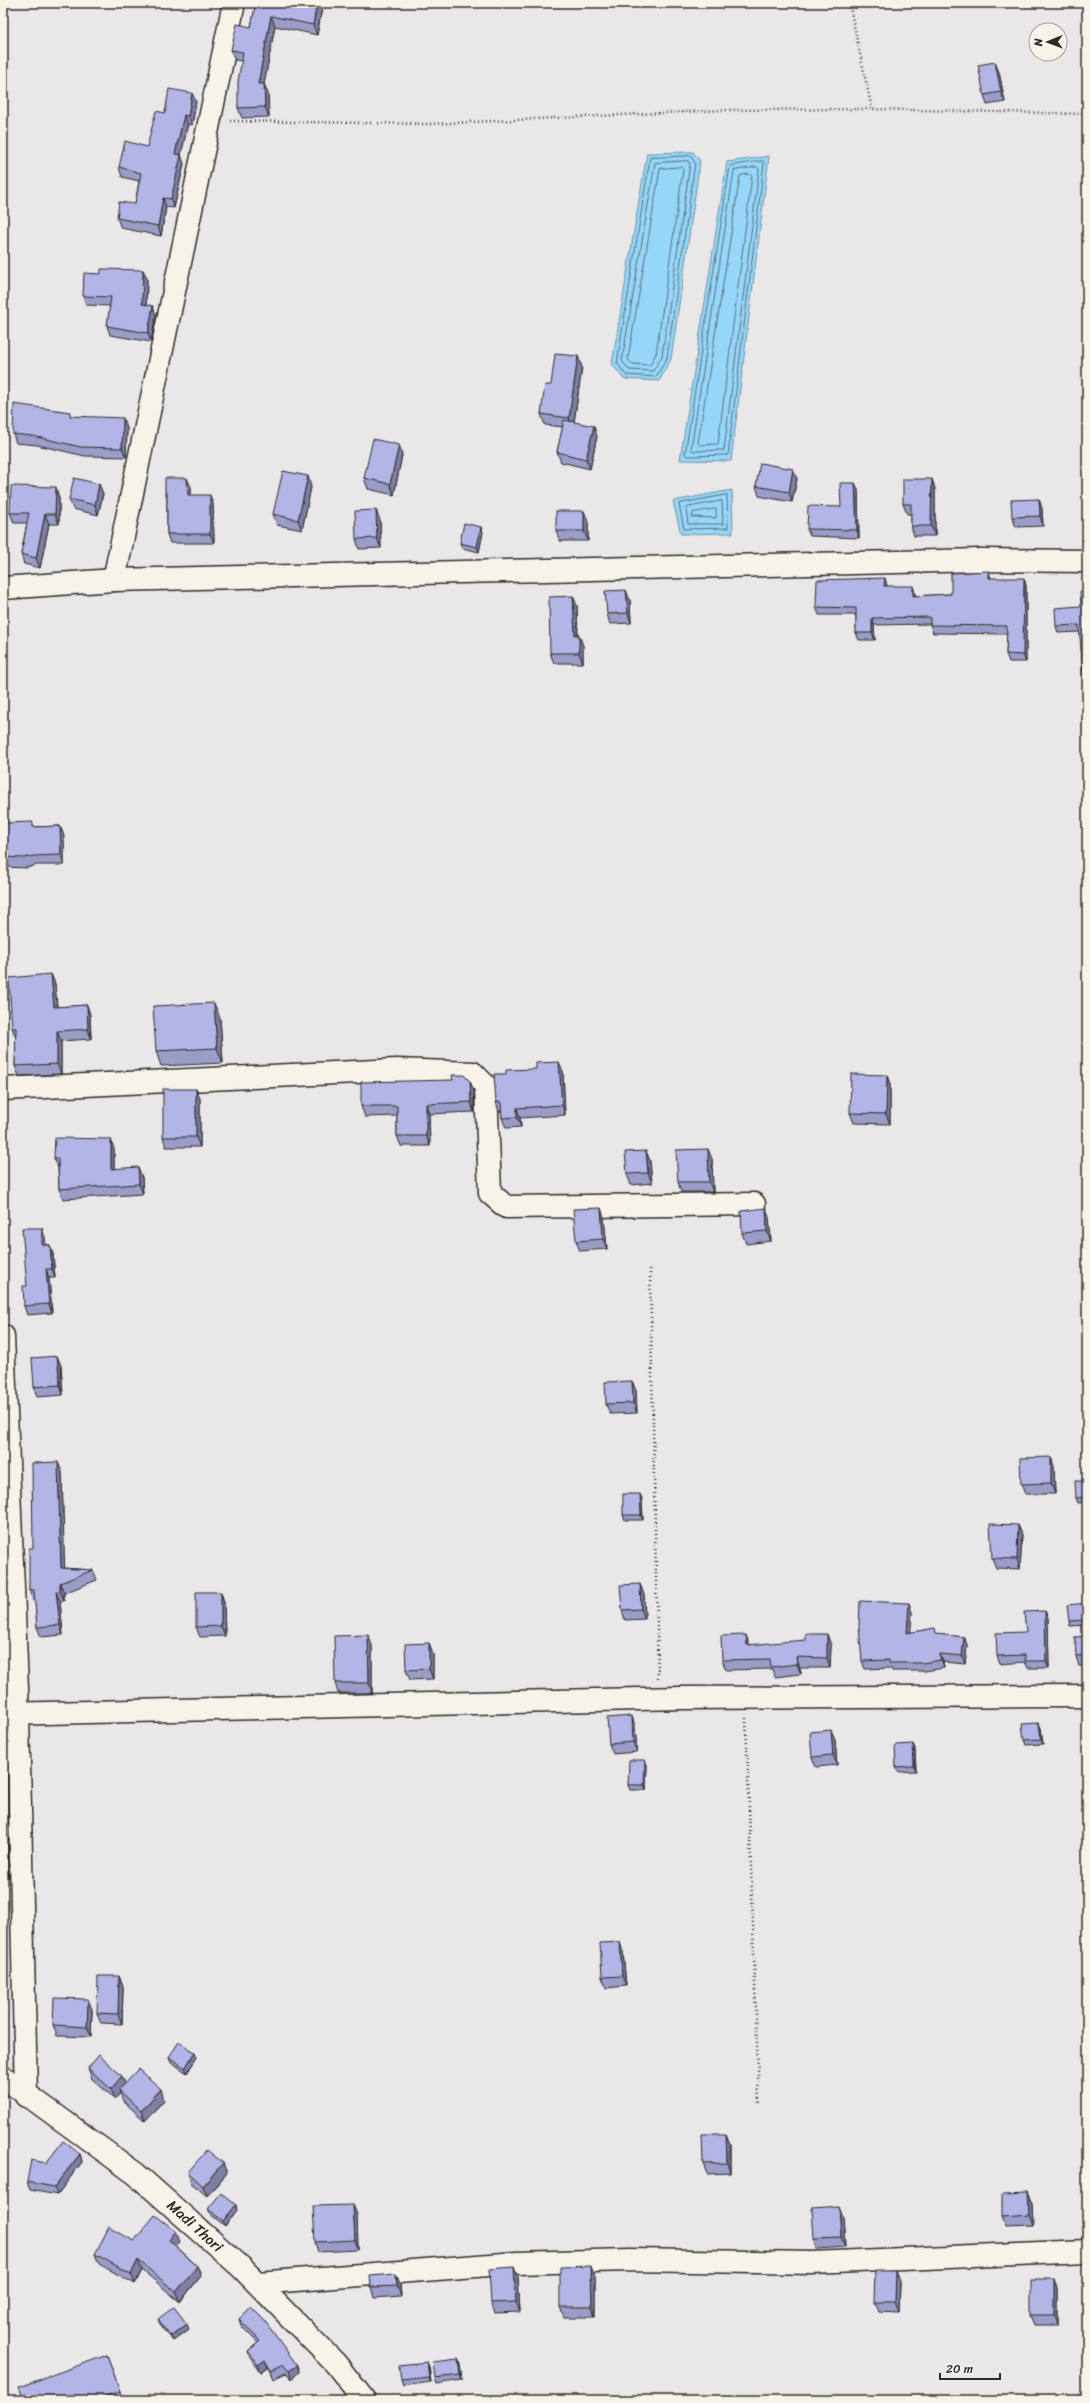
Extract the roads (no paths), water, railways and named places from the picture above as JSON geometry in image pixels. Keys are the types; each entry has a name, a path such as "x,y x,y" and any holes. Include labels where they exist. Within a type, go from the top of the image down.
{"street":[{"path":"114,580 234,3"},
{"path":"3,588 114,580 982,560 1087,561"},
{"path":"3,1089 397,1070 473,1073 486,1086 490,1193 506,1207 754,1204"},
{"path":"3,1336 10,1714 26,2096"},
{"path":"10,1714 659,1699 1087,1696"},
{"name":"Madi Thori","path":"3,2077 26,2096 136,2174 257,2283 336,2364 364,2400"},
{"path":"257,2283 516,2263 630,2260 812,2263 1087,2251"}],"water":[{"path":"693,152 700,161 671,359 659,381 624,379 612,364 647,153"},
{"path":"769,156 731,461 680,460 727,162"},
{"path":"732,490 733,533 681,534 673,501"}]}
